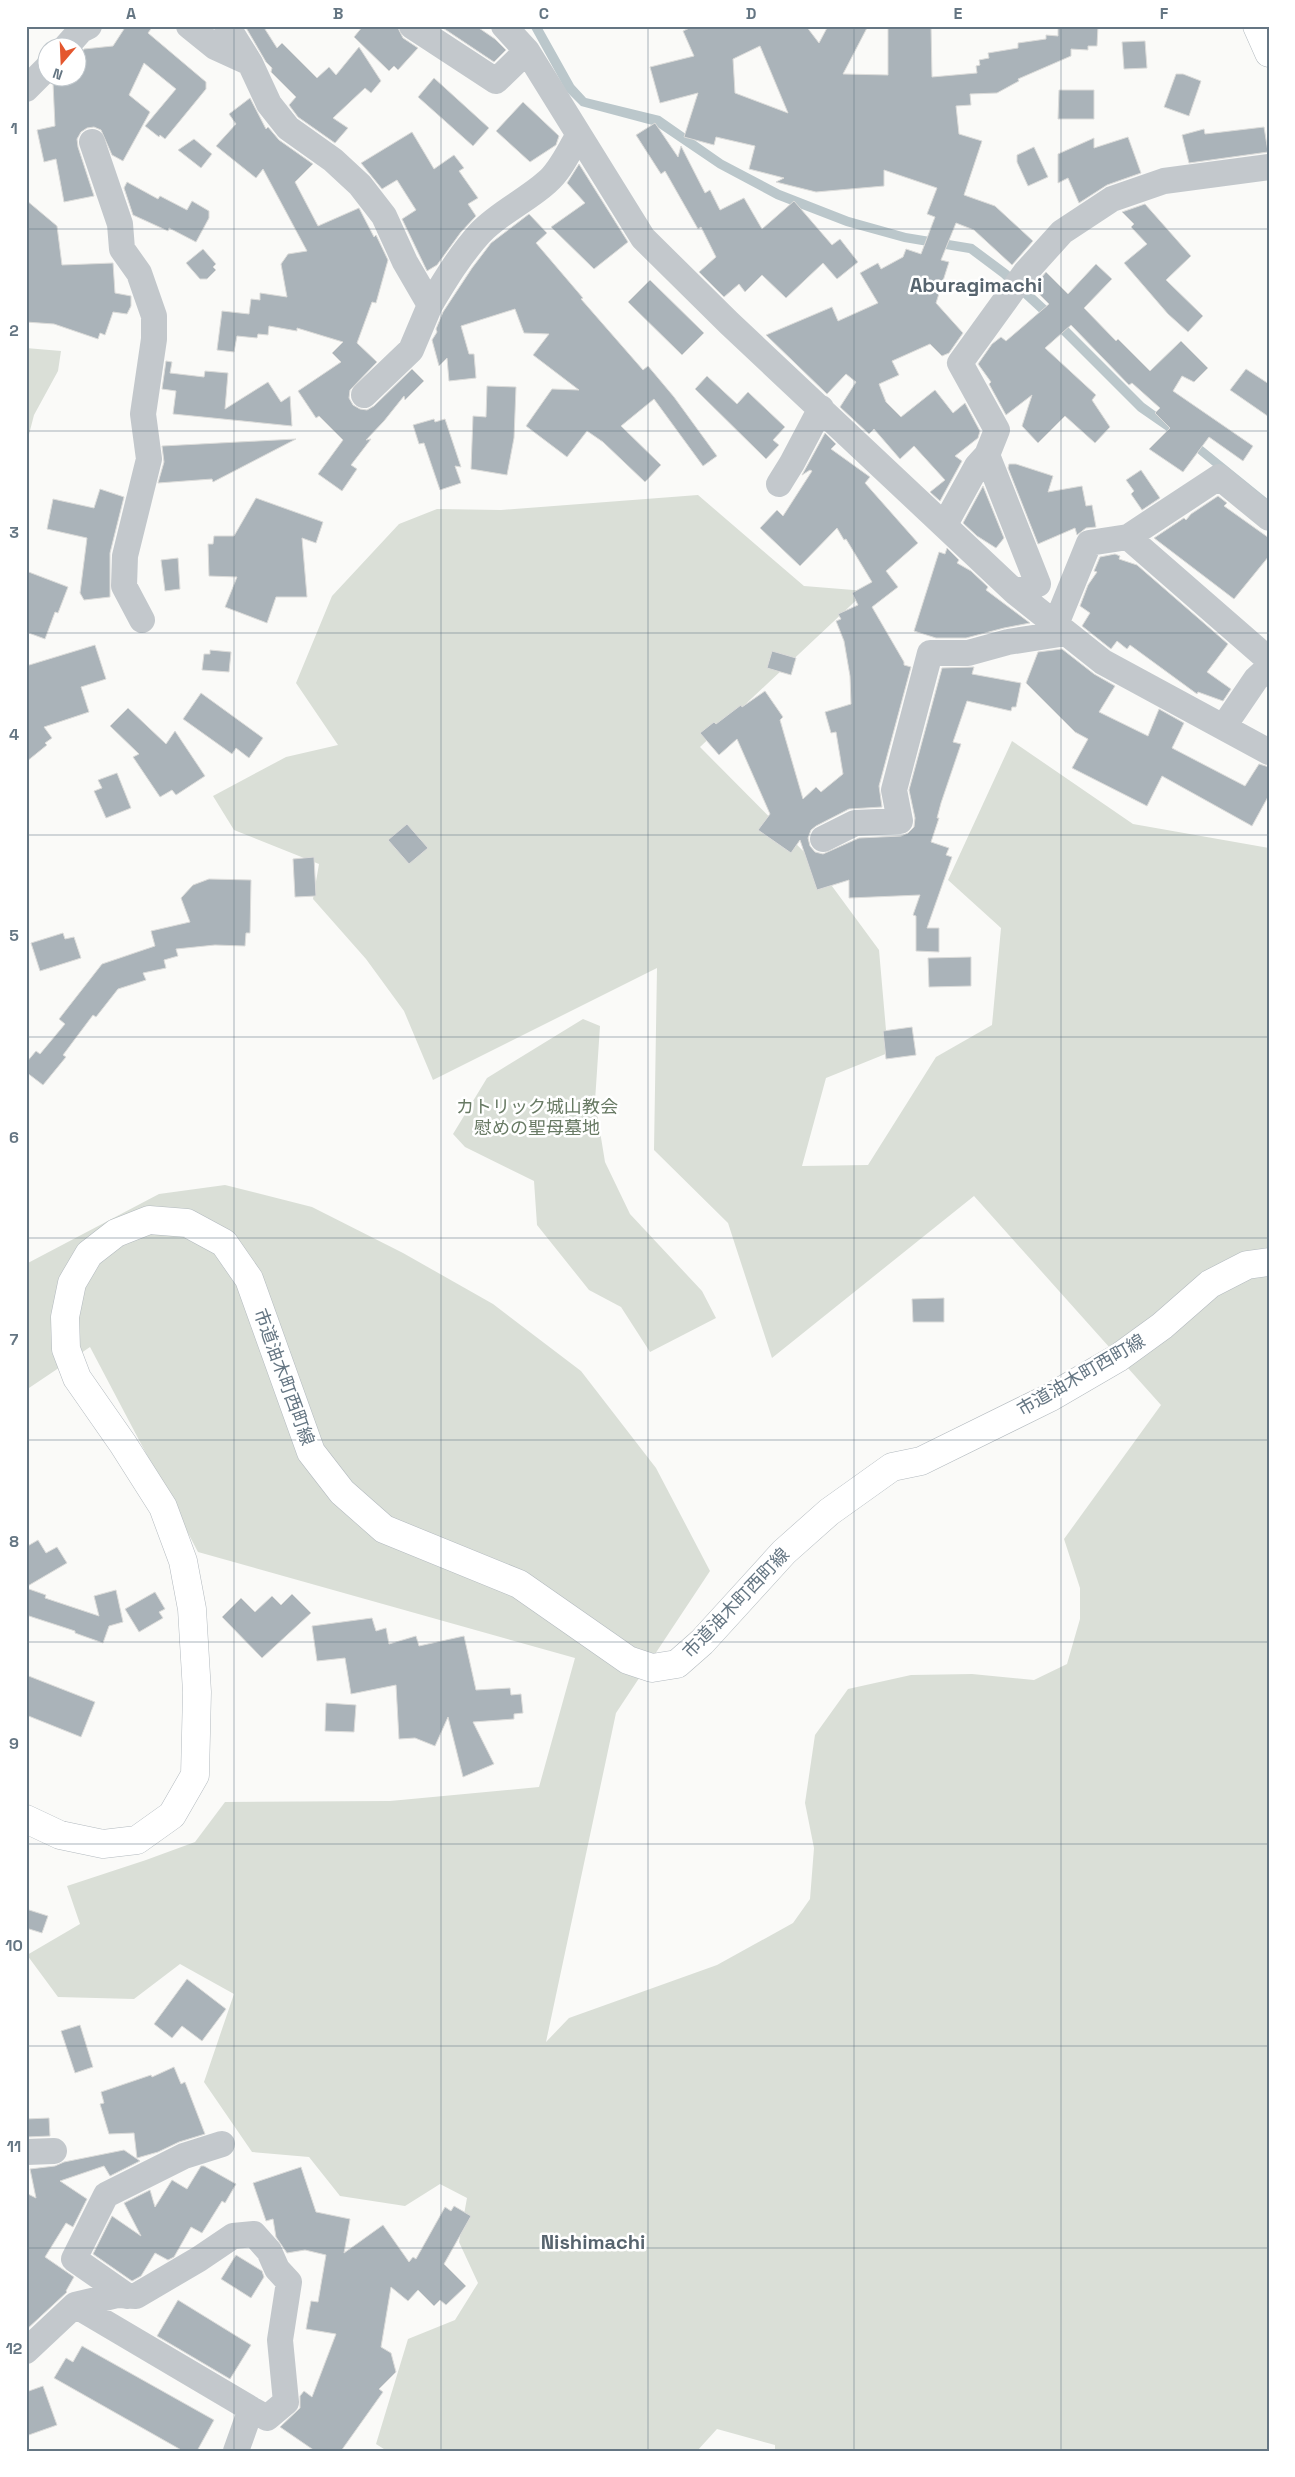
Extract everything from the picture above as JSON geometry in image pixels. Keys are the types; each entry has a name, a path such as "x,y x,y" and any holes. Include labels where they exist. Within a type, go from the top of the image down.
{"street":[{"path":"74,38 81,30 89,26"},
{"path":"189,26 215,48 250,63"},
{"path":"227,26 250,63 269,104 288,128 333,160 360,185 384,216 405,262 430,305"},
{"path":"412,26 496,81 527,51"},
{"path":"504,26 527,51 642,238 943,524 1015,592 1103,662 1269,752"},
{"path":"1257,26 1269,53"},
{"path":"26,89 38,77"},
{"path":"364,394 411,350 430,305 460,258 480,233 504,211 547,183 560,167 577,138 579,138"},
{"path":"92,142 120,224 122,250 139,274 154,316 154,339 143,414 149,459 132,523 124,586 142,620"},
{"path":"943,524 950,517 977,466 988,455 997,430 960,363 1025,273 1062,232 1112,199 1164,181 1269,167"},
{"path":"779,484 821,408"},
{"path":"988,455 1038,584 1015,592"},
{"path":"1061,629 1089,543 1128,537 1219,477 1269,518"},
{"path":"1128,537 1269,660"},
{"path":"823,839 855,823 900,821 894,790 930,653 968,653 1061,629"},
{"path":"1224,726 1256,679 1269,667"},
{"name":"市道油木町西町線","path":"26,1819 60,1835 102,1844 137,1840 172,1815 195,1775 197,1692 192,1609 183,1561 162,1507 123,1444 77,1378 66,1349 65,1317 72,1283 89,1254 116,1233 149,1220 186,1223 224,1243 249,1279 311,1452 342,1492 384,1529 519,1584 628,1660 652,1668 677,1664 702,1642 784,1552 829,1512 892,1467 922,1461 1051,1397 1118,1358 1162,1326 1210,1284 1247,1265 1269,1262"},
{"path":"127,2296 74,2259 106,2195 184,2156 222,2144"},
{"path":"26,2152 54,2151"},
{"path":"26,2351 75,2305 117,2295 136,2296 199,2259 233,2236 254,2234 269,2251 277,2269 289,2282 280,2340 286,2402 267,2418 75,2305"},
{"path":"236,2451 251,2409"}],"green space":[{"path":"26,348 61,351 58,371 34,415 26,446"},
{"path":"698,495 804,586 866,591 700,747 815,863 879,950 888,1053 826,1078 802,1166 868,1165 936,1057 992,1025 1001,928 948,880 1012,741 1133,824 1269,848 1269,2451 775,2451 775,2445 717,2429 697,2451 387,2451 376,2444 408,2339 455,2320 478,2283 459,2242 467,2198 440,2184 405,2206 340,2196 309,2157 252,2152 204,2082 234,1994 180,1964 134,1999 58,1997 27,1955 80,1924 67,1886 195,1842 225,1802 390,1801 539,1787 575,1658 198,1552 90,1347 26,1390 26,1264 159,1194 225,1185 312,1207 403,1253 493,1304 581,1371 656,1468 710,1571 616,1713 546,2042 569,2018 717,1965 793,1923 810,1899 814,1848 805,1803 815,1735 848,1689 911,1675 972,1674 1034,1680 1067,1664 1080,1619 1080,1588 1064,1539 1161,1405 974,1196 772,1358 728,1223 654,1150 657,968 433,1080 404,1011 366,959 313,899 319,864 234,830 213,796 286,757 338,745 296,683 332,596 399,524 437,509 501,510"},
{"name":"カトリック城山教会 慰めの聖母墓地","path":"583,1019 600,1026 595,1101 605,1162 630,1214 702,1291 716,1318 650,1352 621,1307 589,1290 537,1225 534,1181 465,1147 453,1134 487,1078"}],"shaded area":[{"path":"530,26 541,26 574,85 586,98 660,116 723,160 780,190 849,217 906,233 973,244 1008,270 1049,308 1144,403 1195,440 1269,500 1269,512 1190,447 1138,411 1042,315 1001,277 969,253 904,242 846,226 776,199 718,168 656,126 581,106 566,91"}],"building":[{"path":"126,26 153,26 148,33 206,82 206,89 165,139 160,135 159,137 145,126 176,89 144,63 129,95 150,112 123,161 112,155 101,130 94,127 87,128 81,132 77,139 78,147 94,196 64,202 56,159 44,162 37,130 55,126 53,88 88,88 88,49 113,46"},
{"path":"245,26 263,26 277,48 282,43 317,78 329,67 336,75 359,47 381,81 371,93 365,88 333,118 348,128 335,143 298,117 289,105 296,97 271,72 272,68 266,62"},
{"path":"363,26 397,26 403,38 418,48 398,70 394,66 389,71 354,37"},
{"path":"440,26 476,26 495,39 506,50 494,62"},
{"path":"694,26 806,26 819,43 828,26 868,26 843,74 888,75 888,26 931,26 932,77 977,73 976,66 980,65 979,60 989,58 988,53 1018,48 1018,43 1046,39 1046,35 1058,36 1058,26 1098,26 1097,46 1088,46 1088,50 1071,49 1071,56 1018,79 1019,81 997,93 970,94 971,105 956,106 959,134 982,141 964,195 995,206 1033,241 1012,265 974,230 956,223 941,260 949,262 936,303 963,333 949,353 942,356 930,344 892,361 899,375 879,384 886,402 901,417 935,390 953,413 965,403 980,431 978,438 955,456 962,461 940,501 930,492 945,480 914,446 900,459 874,429 869,434 840,407 856,382 846,374 827,394 766,335 832,307 838,321 878,303 860,273 878,263 881,269 903,257 906,249 921,254 935,217 927,214 937,188 884,170 884,186 816,192 776,182 784,178 749,169 755,146 716,137 714,145 684,137 698,93 660,103 650,67 694,56 683,31","holes":["760,46 788,113 735,93 733,59"]},
{"path":"1145,41 1147,68 1124,69 1122,42"},
{"path":"1176,74 1183,74 1201,81 1189,116 1164,107"},
{"path":"434,78 489,128 473,146 418,97"},
{"path":"1059,90 1094,90 1094,119 1058,119"},
{"path":"250,98 266,129 268,127 279,140 313,164 295,182 318,226 359,208 374,237 376,235 388,260 376,303 372,302 357,343 377,362 350,390 349,398 353,405 367,410 374,406 412,369 424,381 405,400 404,396 366,440 371,439 351,465 357,469 342,491 318,474 343,440 319,416 316,418 298,391 341,362 332,353 343,342 297,328 297,331 269,326 268,335 258,334 257,338 237,336 234,352 217,350 222,311 249,314 251,299 260,300 260,293 287,297 281,264 288,254 307,251 263,169 256,178 216,146 236,124 229,114"},
{"path":"523,102 559,136 556,145 530,162 496,131"},
{"path":"655,123 678,157 681,146 705,193 710,190 720,210 744,198 762,229 794,201 832,245 840,239 858,262 837,279 823,263 786,298 762,275 745,292 739,284 724,297 699,272 716,257 701,227 698,229 665,171 661,174 636,135"},
{"path":"1264,127 1268,152 1189,163 1182,135 1204,129 1205,134"},
{"path":"412,132 434,169 454,155 464,168 459,171 478,198 468,204 476,216 461,232 437,265 427,271 402,219 416,210 397,180 382,189 361,163"},
{"path":"1128,137 1141,173 1107,185 1079,203 1068,178 1058,183 1058,154 1094,138 1094,148"},
{"path":"194,139 212,154 201,168 178,150"},
{"path":"1034,147 1048,177 1028,186 1017,162 1017,155"},
{"path":"579,164 628,242 594,269 551,227 585,203 567,183"},
{"path":"127,182 158,199 160,196 187,210 192,201 209,211 209,218 196,242 169,228 168,231 133,215 124,188"},
{"path":"26,200 57,226 62,265 113,263 115,293 131,296 131,306 127,314 113,312 105,335 100,333 98,339 54,324 26,322"},
{"path":"1145,204 1191,256 1166,280 1203,316 1188,332 1168,314 1124,263 1147,244 1131,227 1134,224 1122,212"},
{"path":"529,214 547,233 536,243 583,298 581,299 643,370 648,366 674,397 717,456 703,466 654,399 621,426 661,465 645,482 603,442 587,431 567,457 526,426 552,389 579,390 533,355 549,334 524,333 515,309 461,326 469,354 474,354 476,378 449,381 447,358 439,366 432,340 437,332 436,329 443,312 491,243"},
{"path":"203,249 216,264 213,267 216,270 207,279 200,279 186,263"},
{"path":"1096,264 1112,279 1084,308 1116,341 1118,339 1150,371 1181,341 1208,368 1194,382 1182,376 1173,391 1253,446 1243,461 1209,437 1183,472 1149,449 1170,428 1155,413 1160,408 1132,383 1129,385 1071,325 1045,348 1096,395 1092,400 1110,427 1095,443 1065,416 1038,443 1022,426 1032,395 1006,415 989,384 991,382 978,364 992,344 1001,337 1006,341 1049,304 1033,288 1046,272 1068,294"},
{"path":"650,280 704,333 682,355 628,302"},
{"path":"166,361 172,362 170,373 204,377 205,371 228,373 225,409 268,382 281,402 290,396 292,426 173,414 176,391 162,389"},
{"path":"1246,369 1269,384 1269,417 1230,390"},
{"path":"707,376 737,404 748,392 785,427 773,440 779,445 766,459 695,389"},
{"path":"487,386 516,387 514,438 507,475 471,469 473,416 486,417"},
{"path":"434,419 435,422 445,419 461,467 455,466 461,483 440,490 424,443 419,444 413,425"},
{"path":"825,433 836,444 831,449 870,477 865,483 918,543 886,571 898,587 872,607 904,665 911,667 879,786 882,807 849,809 816,826 811,830 808,838 810,846 815,852 823,854 859,838 901,836 908,833 914,827 915,818 909,790 942,668 974,667 972,674 1021,683 1016,707 1012,707 1011,711 967,701 953,742 961,744 941,803 937,818 939,818 931,842 949,848 946,855 952,857 927,928 939,928 939,952 916,951 916,916 913,915 920,895 849,898 849,880 817,890 800,840 791,853 758,830 770,814 737,739 719,755 700,733 714,722 716,724 741,705 742,707 765,691 783,717 780,720 803,799 816,787 821,792 843,774 836,732 831,733 825,712 851,704 850,676 844,641 836,621 841,619 838,614 858,605 852,593 872,582 846,539 844,540 837,528 800,566 760,528 777,510 783,516 812,471 810,470 802,475"},
{"path":"296,439 213,482 212,479 158,483 164,462 162,446"},
{"path":"1009,464 1016,464 1053,476 1048,492 1082,486 1086,506 1092,505 1096,527 1086,528 1077,535 1075,528 1038,544 1008,468"},
{"path":"1141,470 1160,498 1142,510 1131,494 1134,491 1126,480"},
{"path":"983,486 1004,538 996,548 977,536 963,523"},
{"path":"100,489 124,497 110,553 110,597 84,600 80,593 87,538 47,529 53,499 94,508"},
{"path":"1218,496 1227,503 1224,506 1269,538 1269,556 1234,599 1154,538 1184,518 1186,520 1191,514"},
{"path":"256,498 323,522 316,543 302,538 307,597 276,597 267,623 225,607 237,577 209,576 208,544 213,544 214,536 234,536"},
{"path":"947,548 959,560 957,563 971,571 988,587 986,590 1030,623 966,638 936,638 914,631 939,552 945,554"},
{"path":"1115,554 1120,556 1119,559 1137,565 1228,644 1207,672 1231,689 1223,701 1198,692 1197,694 1130,645 1127,649 1117,641 1111,649 1082,626 1090,613 1080,606 1088,585 1097,572 1094,571 1100,557"},
{"path":"178,558 180,589 165,591 161,560"},
{"path":"26,571 68,587 58,613 55,612 45,639 26,632"},
{"path":"95,645 106,679 81,687 89,712 44,727 52,738 45,743 47,745 26,762 26,666"},
{"path":"1062,649 1094,674 1115,686 1099,712 1148,736 1159,709 1184,723 1172,748 1245,786 1259,764 1269,767 1269,795 1252,826 1162,776 1147,806 1072,768 1088,739 1075,732 1026,683 1038,652"},
{"path":"210,650 231,652 229,672 202,670 204,654 210,654"},
{"path":"772,651 796,658 791,675 767,668"},
{"path":"201,693 263,738 249,758 236,748 232,754 183,719"},
{"path":"128,708 166,744 175,731 205,776 176,795 172,790 160,797 133,757 139,754 110,726"},
{"path":"117,773 131,808 106,818 94,791 102,788 98,780"},
{"path":"407,824 428,848 409,864 388,840"},
{"path":"314,857 316,896 295,897 293,859"},
{"path":"209,879 251,880 250,933 246,933 245,946 215,945 176,949 178,956 164,960 166,968 143,973 146,980 118,989 96,1017 93,1015 63,1055 66,1057 43,1085 26,1072 26,1063 36,1051 40,1054 65,1024 59,1019 102,964 155,946 151,931 190,922 181,898 193,885"},
{"path":"63,933 65,939 74,937 81,958 40,971 31,943"},
{"path":"971,957 971,986 929,987 928,958"},
{"path":"912,1027 916,1055 886,1059 883,1031"},
{"path":"944,1298 944,1322 913,1322 912,1299"},
{"path":"38,1540 46,1553 57,1547 67,1563 26,1587 26,1547"},
{"path":"26,1588 46,1595 45,1598 99,1616 94,1596 116,1590 123,1622 109,1626 103,1643 75,1633 75,1631 26,1615"},
{"path":"155,1592 165,1609 159,1612 163,1618 139,1632 125,1609"},
{"path":"292,1594 311,1613 262,1658 222,1617 241,1598 255,1612 272,1596 281,1605"},
{"path":"372,1618 376,1631 386,1628 389,1644 416,1636 419,1646 464,1636 476,1690 510,1688 511,1695 521,1694 523,1713 514,1714 514,1719 473,1722 494,1764 463,1777 448,1717 435,1746 415,1738 399,1739 396,1685 351,1694 345,1658 317,1661 312,1626"},
{"path":"26,1675 95,1702 81,1737 26,1715"},
{"path":"326,1703 356,1705 354,1732 325,1731"},
{"path":"26,1909 48,1916 42,1933 26,1928"},
{"path":"187,1979 226,2009 202,2041 182,2026 172,2038 154,2024"},
{"path":"80,2025 93,2067 75,2073 61,2031"},
{"path":"174,2067 181,2084 185,2082 205,2134 137,2158 134,2133 109,2134 100,2104 104,2103 101,2092 151,2075 152,2077"},
{"path":"49,2118 50,2136 26,2137 26,2119"},
{"path":"124,2150 140,2161 110,2176 104,2166 60,2181 87,2199 73,2227 66,2223 45,2257 74,2277 67,2292 26,2330 26,2193 36,2198 30,2169 55,2166 64,2162"},
{"path":"201,2166 236,2184 225,2203 222,2201 202,2233 191,2227 174,2257 168,2260 155,2253 141,2276 132,2281 93,2254 112,2216 141,2236 124,2203 150,2190 155,2207 172,2180 187,2189"},
{"path":"301,2167 316,2212 350,2219 344,2253 383,2225 409,2262 413,2257 416,2259 445,2207 451,2211 454,2206 471,2216 444,2264 466,2286 446,2305 440,2300 434,2306 418,2290 408,2301 391,2287 381,2347 391,2353 396,2372 379,2389 383,2392 341,2451 315,2451 280,2427 300,2408 300,2396 304,2391 312,2397 336,2334 306,2329 311,2301 318,2302 326,2255 305,2250 287,2253 276,2237 273,2219 266,2221 253,2183"},
{"path":"236,2255 262,2271 264,2277 251,2298 221,2279"},
{"path":"178,2300 251,2345 230,2379 157,2336"},
{"path":"82,2346 214,2420 197,2451 183,2451 54,2378 66,2358 73,2362"},
{"path":"43,2386 57,2425 26,2436 26,2392"}],"district":[{"name":"Aburagimachi","path":"976,285"},
{"name":"Nishimachi","path":"593,2242"}]}
